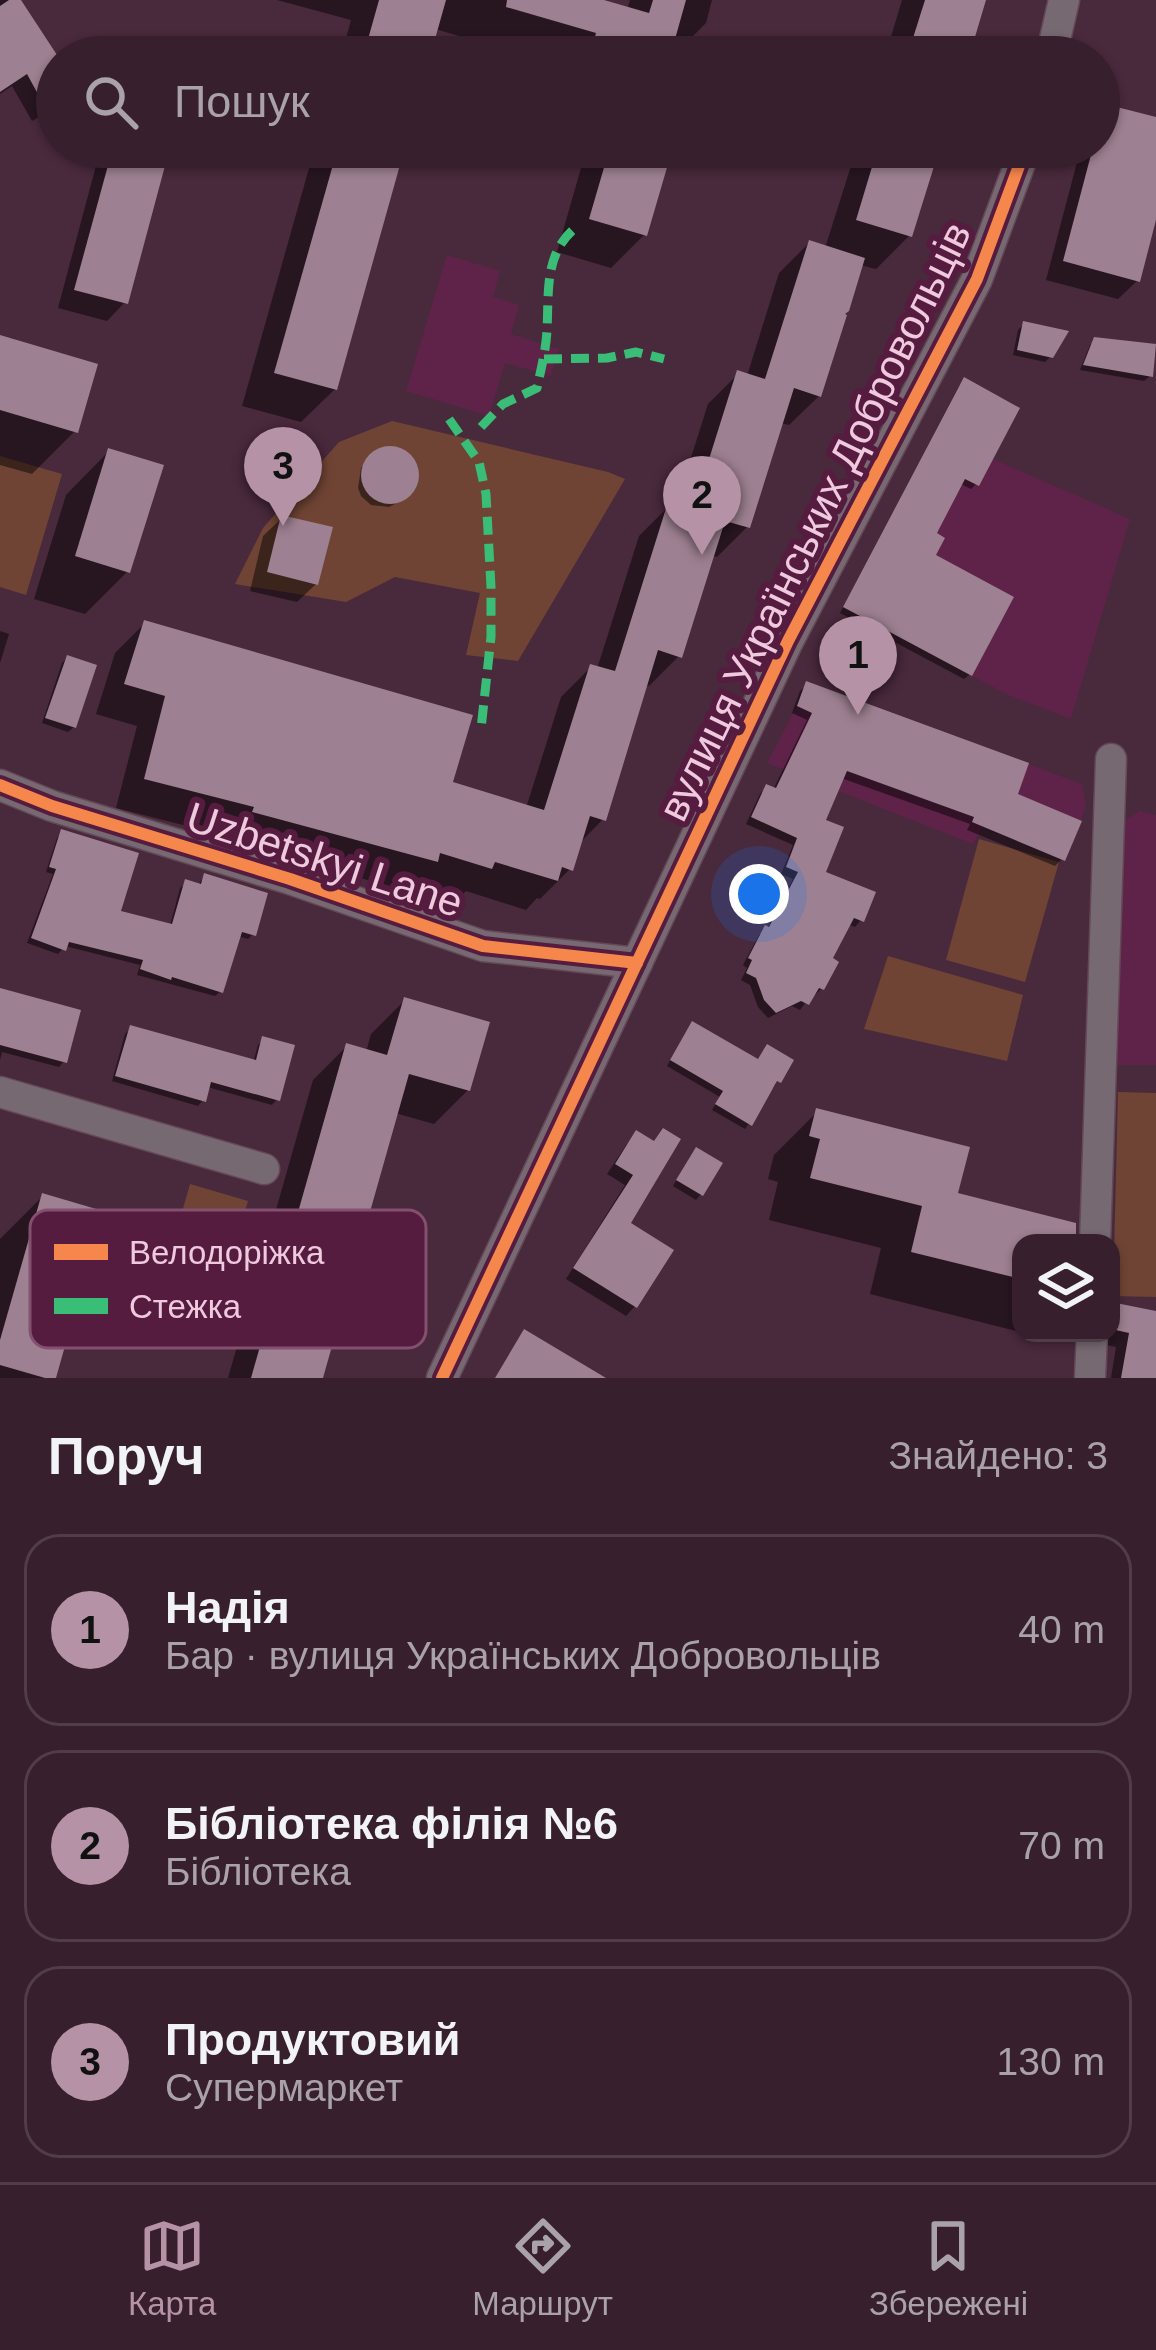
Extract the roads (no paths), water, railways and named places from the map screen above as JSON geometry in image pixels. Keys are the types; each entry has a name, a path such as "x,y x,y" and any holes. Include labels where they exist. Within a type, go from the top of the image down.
{"street":[{"path":"1056,36 1064,0"},
{"name":"вулиця Українських Добровольців","path":"442,1378 788,640 977,279 1018,168"},
{"path":"1095,1234 1111,759"},
{"name":"Uzbetskyi Lane","path":"0,785 483,946 637,963"},
{"path":"0,1092 264,1169"},
{"path":"1090,1378 1092,1342"}],"place":[{"name":"Продуктовий","path":"283,526"},
{"name":"Бібліотека філія №6","path":"702,555"},
{"name":"Надія","path":"858,715"}]}
